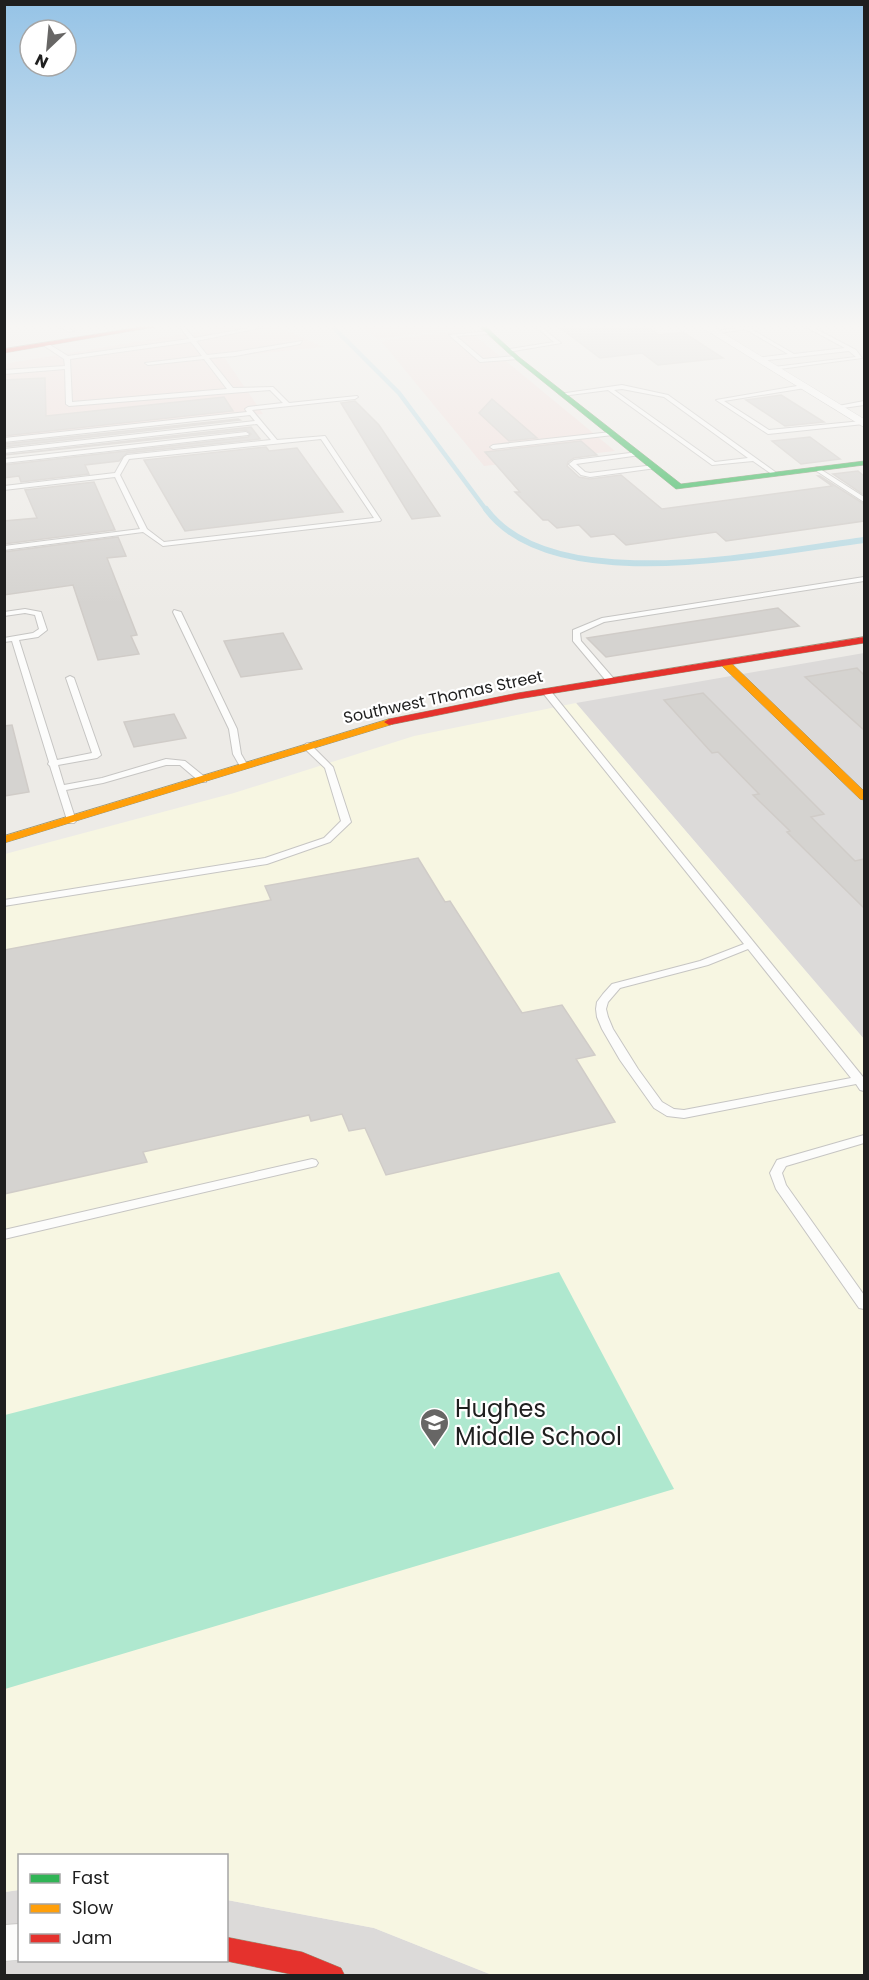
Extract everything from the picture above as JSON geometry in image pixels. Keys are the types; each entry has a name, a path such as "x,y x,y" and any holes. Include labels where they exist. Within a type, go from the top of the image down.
{"street":[{"path":"593,419 679,486 864,463"},
{"name":"Southwest Thomas Street","path":"4,840 372,726 546,691 864,640"},
{"path":"725,663 864,797"},
{"path":"228,1949 302,1964 333,1976"}],"lane":[{"path":"4,440 178,419"},
{"path":"257,419 274,440"},
{"path":"652,419 714,464 754,459"},
{"path":"699,419 775,474"},
{"path":"749,419 768,432 863,424"},
{"path":"4,451 259,422"},
{"path":"4,460 246,434"},
{"path":"493,447 611,434"},
{"path":"323,437 378,520 163,544 144,530 117,475 127,457 274,440 323,437"},
{"path":"638,454 572,464 583,474 590,475 654,467"},
{"path":"817,469 864,500"},
{"path":"4,488 117,475"},
{"path":"4,548 144,530"},
{"path":"611,681 577,641 576,632 585,626 624,616 864,579"},
{"path":"4,614 25,611 38,614 43,630 4,640"},
{"path":"177,612 233,729 237,754 244,766"},
{"path":"15,638 71,821"},
{"path":"52,764 98,755 70,678"},
{"path":"546,691 862,1084 684,1114 670,1113 658,1105 605,1026 600,1009 606,995 616,986 704,963 750,945"},
{"path":"4,903 267,861 327,840 346,822 329,767 307,746"},
{"path":"60,788 104,780 166,762 182,763 203,780"},
{"path":"864,1139 781,1163 776,1173 780,1186 864,1304"},
{"path":"4,1235 312,1163"}],"shaded area":[{"path":"5,419 207,419 5,439"},
{"path":"446,419 577,419 615,451 484,466"},
{"path":"864,653 864,1039 576,703"},
{"name":"Hughes Middle School","path":"576,703 864,1039 864,1975 492,1975 374,1928 228,1900 228,1854 18,1854 18,1890 5,1892 5,854 234,793 414,736"},
{"path":"18,1890 18,1962 228,1962 228,1900 374,1928 492,1975 5,1976 5,1892"}],"green space":[{"path":"559,1272 674,1489 5,1689 5,1415"}],"building":[{"path":"4,419 156,419 4,436"},
{"path":"234,419 240,420 4,447 4,444"},
{"path":"351,419 373,419 379,425 440,516 412,519"},
{"path":"486,419 516,419 537,438 509,441"},
{"path":"775,419 820,419 824,422 785,426"},
{"path":"251,427 260,439 127,453 119,461 85,465 89,474 21,482 19,476 4,478 4,465 248,437 251,434 246,430 4,455"},
{"path":"810,437 840,459 801,464 772,441"},
{"path":"581,441 597,455 574,458 568,462 567,466 579,477 590,479 621,475 662,509 832,486 818,476 820,476 864,504 864,521 726,541 716,532 626,545 614,534 591,537 579,525 557,528 548,520 543,520 515,492 520,492 485,452"},
{"path":"266,447 269,451 297,448 343,512 185,531 144,460"},
{"path":"858,471 864,476 864,495 833,474"},
{"path":"94,482 115,530 4,544 4,521 37,518 25,490"},
{"path":"118,537 126,556 107,558 137,635 131,636 139,654 98,660 73,585 4,595 4,552"},
{"path":"778,608 799,626 606,657 587,638"},
{"path":"283,633 302,669 241,677 224,641"},
{"path":"857,668 864,675 864,730 805,677"},
{"path":"703,693 824,814 811,817 855,861 864,859 864,908 753,795 759,794 718,752 712,753 664,700"},
{"path":"174,714 186,738 134,747 124,722"},
{"path":"12,725 29,792 4,796 4,726"},
{"path":"418,858 445,902 450,901 522,1013 562,1005 595,1055 576,1059 615,1122 386,1175 365,1128 349,1131 342,1114 311,1121 309,1115 143,1152 147,1162 4,1194 4,950 271,900 265,886"}],"waterway":[{"path":"419,419 487,511"},
{"path":"486,509 518,537 560,554 610,562 664,563 720,559 864,540"}],"traffic: fast":[{"path":"594,419 679,487 864,463"}],"traffic: slow":[{"path":"725,663 864,797"},
{"path":"4,840 389,722"}],"traffic: jam":[{"path":"389,722 518,696 864,640"},
{"path":"228,1949 302,1964 333,1976"}],"place":[{"name":"Hughes Middle School","path":"434,1448"}]}
